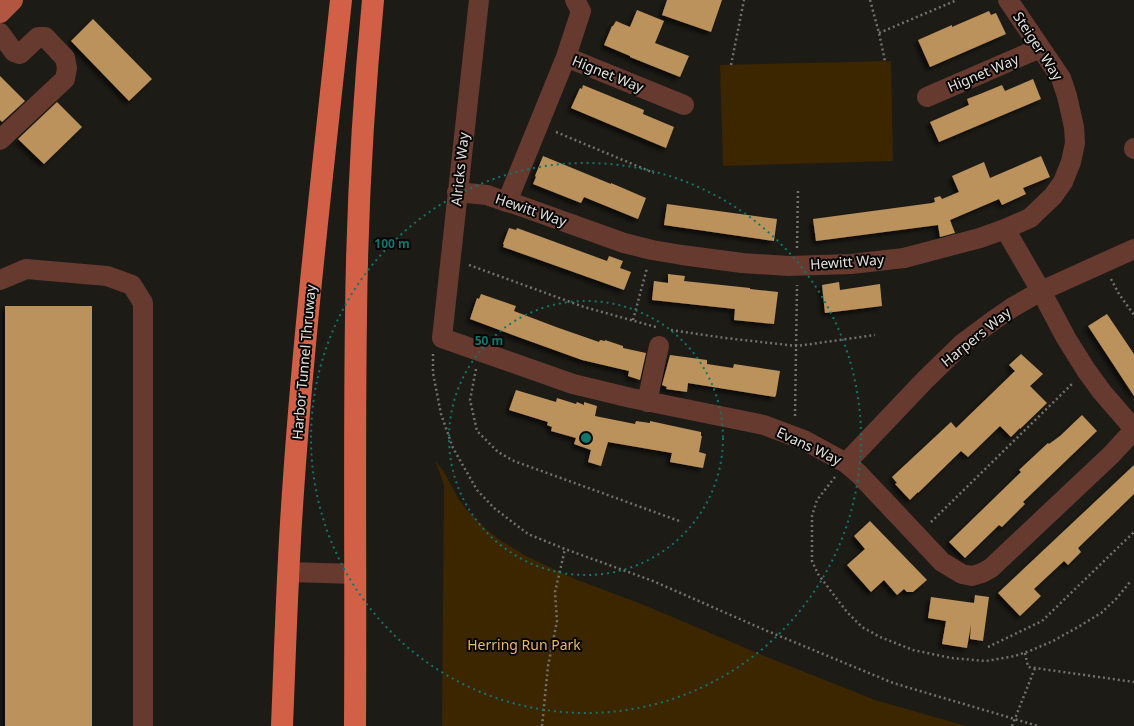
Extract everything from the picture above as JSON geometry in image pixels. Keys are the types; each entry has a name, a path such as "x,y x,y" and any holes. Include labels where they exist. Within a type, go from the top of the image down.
{"highway":[{"name":"Harbor Tunnel Thruway","path":"282,726 292,508 307,328 342,0"},
{"path":"355,726 356,316 360,183 368,50 373,0"}],"main road":[{"path":"0,12 12,0"}],"street":[{"name":"Alricks Way","path":"442,338 478,0"},
{"name":"Hignet Way","path":"575,0 581,11 566,57 684,105"},
{"name":"Steiger Way","path":"1005,229 1030,218 1053,196 1062,182 1071,162 1075,143 1074,127 1061,78 1008,0"},
{"path":"0,34 14,52 20,54 38,37 45,37 65,58 67,68 65,79 0,140"},
{"name":"Hignet Way","path":"927,97 1040,48"},
{"path":"508,202 566,57"},
{"name":"Hewitt Way","path":"458,192 487,195 624,243 652,250 742,263 797,266 851,264 904,258 980,238 1005,229"},
{"path":"1005,229 1066,338 1086,370 1102,392 1134,429"},
{"name":"Harpers Way","path":"846,463 925,380 964,343 1012,307 1041,291 1134,249"},
{"path":"0,280 26,269 108,276 132,285 142,303 144,726"},
{"path":"647,402 661,334"},
{"name":"Evans Way","path":"442,338 573,384 647,402 764,425 804,440 846,463 859,474 942,562 962,574 972,576 991,568 1110,455 1134,429"},
{"path":"289,572 355,574"}],"path":[{"path":"731,65 744,0"},
{"path":"870,0 885,61"},
{"path":"879,33 956,0"},
{"path":"538,125 654,173"},
{"path":"795,437 798,190"},
{"path":"633,320 652,250"},
{"path":"1102,263 1119,294 1134,315"},
{"path":"469,265 584,307 633,320 661,334 725,338 797,346 875,335"},
{"path":"442,338 433,352 433,373 441,414 453,448 477,490 494,508 528,534 653,581 892,683 1038,726"},
{"path":"480,351 470,400 477,431 498,452 514,461 682,522"},
{"path":"917,536 1086,370"},
{"path":"846,463 817,500 812,516 812,561 818,574 846,612 862,627 880,637 913,650 951,658 986,661 1015,656 1060,638 1100,613 1116,600 1130,582"},
{"path":"988,647 1042,621 1134,532"},
{"path":"542,726 548,666 557,622 555,592 565,549"},
{"path":"1025,653 1028,667 1134,682"},
{"path":"1012,726 1035,668"}],"green space":[{"path":"891,61 893,161 723,166 720,65"},
{"name":"Herring Run Park","path":"435,460 467,510 488,531 526,556 575,579 644,605 772,659 875,700 966,726 442,726 444,485"}],"building":[{"path":"667,0 722,0 711,32 662,15"},
{"path":"637,10 664,21 655,43 689,56 680,77 604,45 612,26 616,21 630,27"},
{"path":"989,11 991,15 996,13 1006,34 930,67 918,40"},
{"path":"93,19 152,79 129,101 71,41"},
{"path":"0,76 25,101 2,122 0,120"},
{"path":"1033,79 1041,99 939,142 930,122 969,105 967,99 1002,85 1005,91"},
{"path":"583,85 644,110 643,114 674,127 666,148 571,108 580,88 582,89"},
{"path":"57,102 82,127 44,164 18,139"},
{"path":"543,156 646,198 638,219 584,197 581,203 533,184"},
{"path":"1041,156 1050,177 1023,188 1026,194 1002,205 999,199 950,220 955,233 940,237 938,225 816,241 813,219 932,203 935,202 934,198 940,196 942,199 959,192 952,176 984,162 990,178"},
{"path":"667,204 777,219 774,241 664,225"},
{"path":"509,228 516,230 517,228 607,261 609,256 623,261 620,268 631,272 624,290 503,247"},
{"path":"668,274 685,276 684,281 778,292 774,324 734,320 735,309 652,300 654,281 668,283"},
{"path":"839,282 840,290 880,284 882,306 825,313 822,285"},
{"path":"481,294 516,306 514,311 556,327 599,342 600,340 605,340 623,346 623,348 646,353 640,380 628,376 629,371 582,360 470,319 477,298 479,299"},
{"path":"5,306 92,306 92,726 5,726"},
{"path":"1107,314 1134,354 1134,396 1088,326"},
{"path":"1021,354 1043,374 1030,386 1047,403 1011,437 1000,426 968,457 961,451 910,500 895,484 897,483 892,477 951,422 956,428 1015,371 1009,365"},
{"path":"670,355 707,360 707,364 733,368 734,364 780,371 776,395 775,397 688,383 687,392 666,389 667,387 662,385"},
{"path":"516,390 556,402 557,398 576,404 577,402 584,405 584,402 597,406 595,416 635,424 636,421 650,423 650,421 701,432 702,436 699,452 706,454 703,468 670,462 672,453 608,442 601,466 588,462 591,450 574,444 576,438 551,431 552,427 547,425 548,422 509,410"},
{"path":"1082,415 1097,431 1023,502 1025,504 1002,527 999,525 965,558 949,542 1021,472 1019,470 1048,443 1049,444 1060,436"},
{"path":"1134,465 1134,494 1078,548 1081,552 1068,565 1064,561 1034,589 1041,596 1020,616 998,593"},
{"path":"870,521 927,580 913,592 907,592 904,589 897,595 884,580 871,592 847,565 865,549 854,536"},
{"path":"975,595 989,597 983,641 970,639 971,624 967,648 942,644 946,621 928,618 931,597 974,603"}]}
